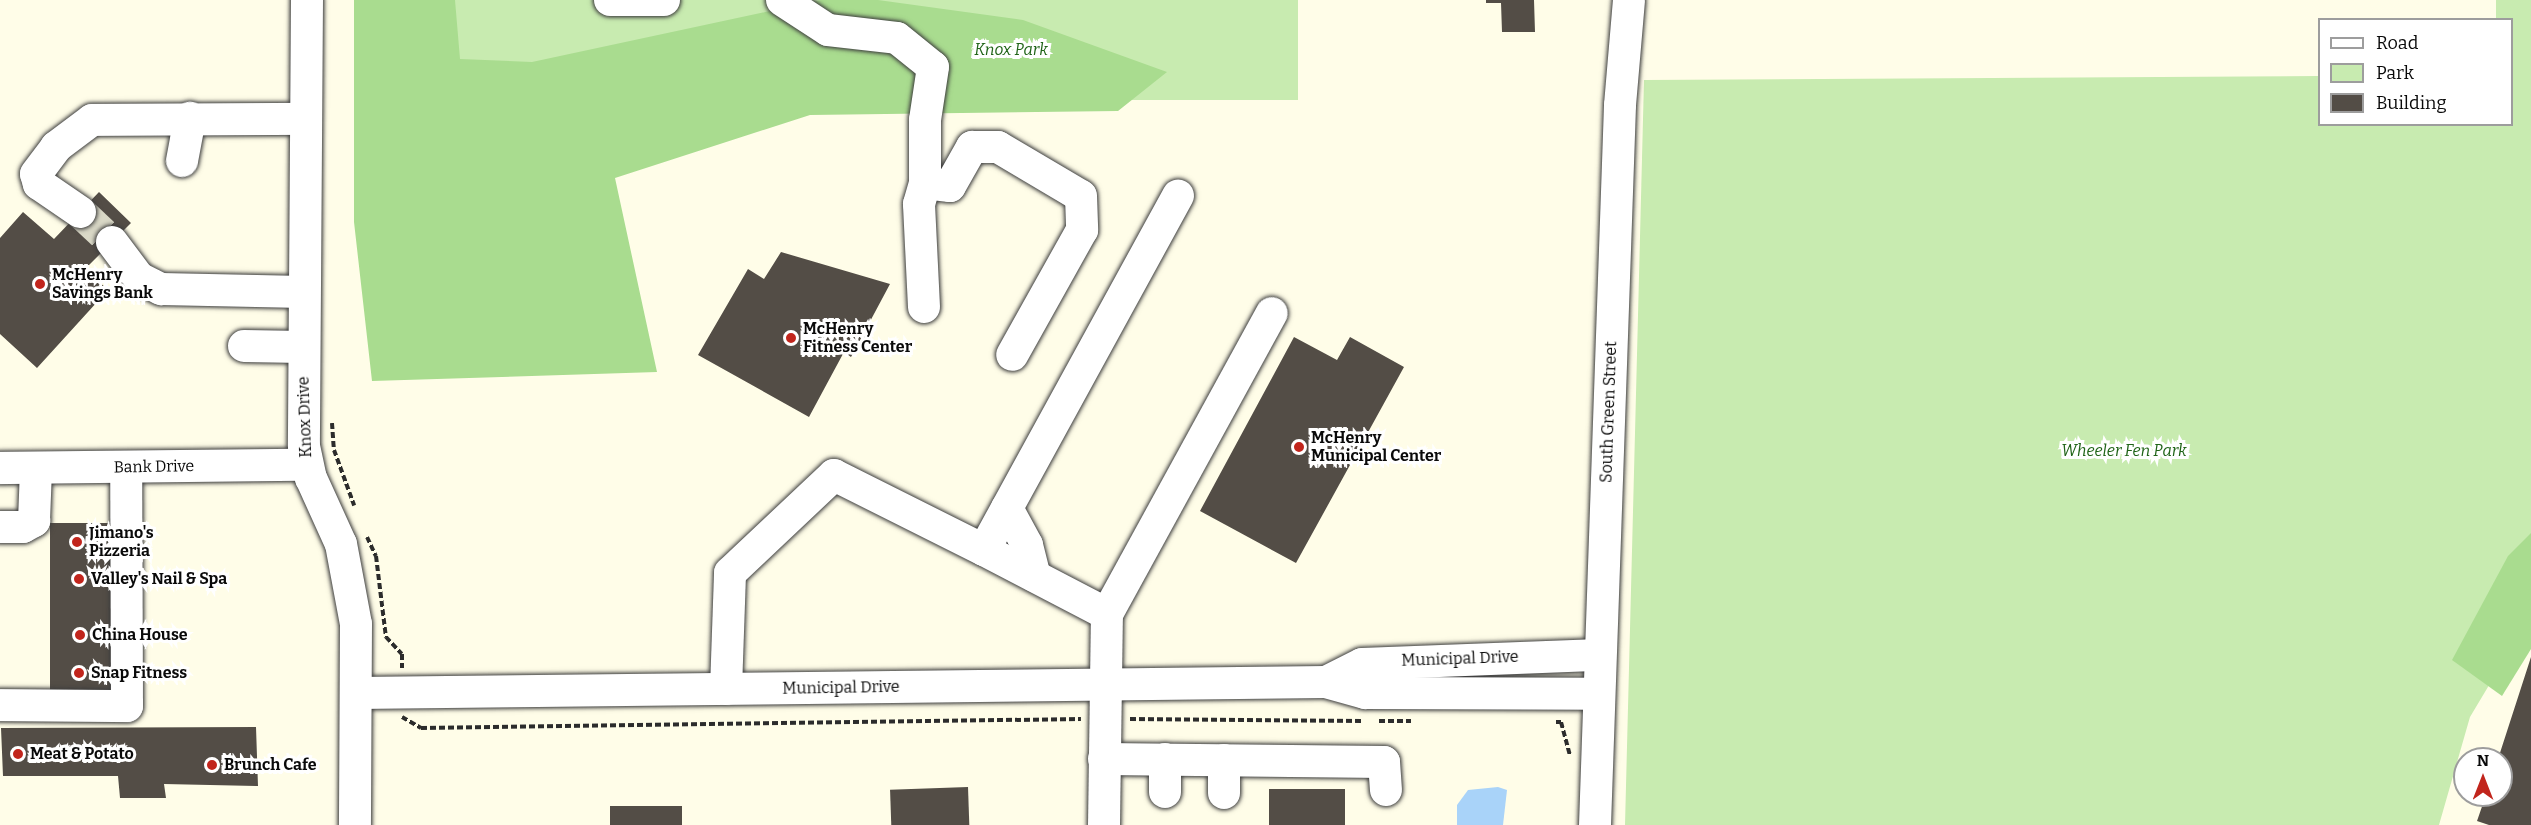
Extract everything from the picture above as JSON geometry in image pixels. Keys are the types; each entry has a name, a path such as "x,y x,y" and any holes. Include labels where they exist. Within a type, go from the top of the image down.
{"street":[{"name":"Knox Drive","path":"307,0 303,347 307,465 341,544 356,624 355,825"},
{"path":"610,0 664,0"},
{"path":"782,0 828,30 897,38 933,67 925,120 925,183 919,204 924,307"},
{"name":"South Green Street","path":"1595,825 1620,105 1629,0"},
{"path":"183,161 190,118"},
{"path":"80,212 39,184 36,174 56,147 92,120 306,119"},
{"path":"925,183 950,186 972,147 998,147 1081,196 1082,230 1012,356"},
{"path":"984,550 1178,196"},
{"path":"112,242 139,278 161,289 304,292"},
{"path":"1104,825 1104,685 1107,614 1272,313"},
{"path":"244,346 303,347"},
{"name":"Bank Drive","path":"0,468 307,465"},
{"path":"0,527 23,528 34,520 36,468"},
{"path":"0,705 128,706 126,468"},
{"path":"726,689 730,573 834,475 1107,614"},
{"path":"1007,508 1024,538 1035,576"},
{"name":"Municipal Drive","path":"1326,682 1362,664 1600,655"},
{"name":"Municipal Drive","path":"357,693 1326,682 1365,693 1598,694"},
{"path":"1104,759 1384,762 1386,790"},
{"path":"1165,759 1165,792"},
{"path":"1224,760 1224,793"}],"green space":[{"path":"354,0 455,0 460,59 532,62 821,0 878,0 1023,20 1167,72 1118,111 810,115 615,178 657,372 372,381 354,222"},
{"name":"Knox Park","path":"373,0 1298,0 1298,100 373,100"},
{"name":"Wheeler Fen Park","path":"2496,0 2531,0 2531,615 2470,717 2461,747 2453,747 2453,776 2439,825 1625,825 1644,80 2318,76 2318,126 2513,126 2513,18 2496,18"},
{"path":"2531,533 2531,649 2502,696 2452,660 2508,556"}],"water":[{"path":"1498,787 1507,790 1503,825 1457,825 1457,805 1468,790"}],"building":[{"path":"1486,0 1534,0 1535,32 1502,32 1501,3 1486,3"},
{"path":"99,192 131,223 85,269 108,290 37,368 0,334 0,238 23,212 54,239"},
{"path":"781,252 890,284 851,357 844,352 809,417 698,355 748,269 764,279"},
{"path":"1294,337 1337,360 1350,337 1404,367 1296,563 1200,511"},
{"path":"50,523 115,523 115,696 50,696"},
{"path":"2531,657 2531,825 2489,825 2477,821 2482,807 2513,807 2513,747 2502,747"},
{"path":"256,727 258,786 164,784 166,798 120,798 118,776 3,776 1,728"},
{"path":"968,787 969,825 891,825 890,790"},
{"path":"1269,789 1345,789 1345,825 1269,825"},
{"path":"610,806 682,806 682,825 610,825"}],"tunnel":[{"path":"80,212 112,242"}],"place":[{"name":"McHenry Savings Bank","path":"40,284"},
{"name":"McHenry Fitness Center","path":"791,338"},
{"name":"McHenry Municipal Center","path":"1299,447"},
{"name":"Jimano's Pizzeria","path":"77,542"},
{"name":"Valley's Nail & Spa","path":"79,579"},
{"name":"China House","path":"80,635"},
{"name":"Snap Fitness","path":"79,673"},
{"name":"Meat & Potato","path":"18,754"},
{"name":"Brunch Cafe","path":"212,765"}]}
